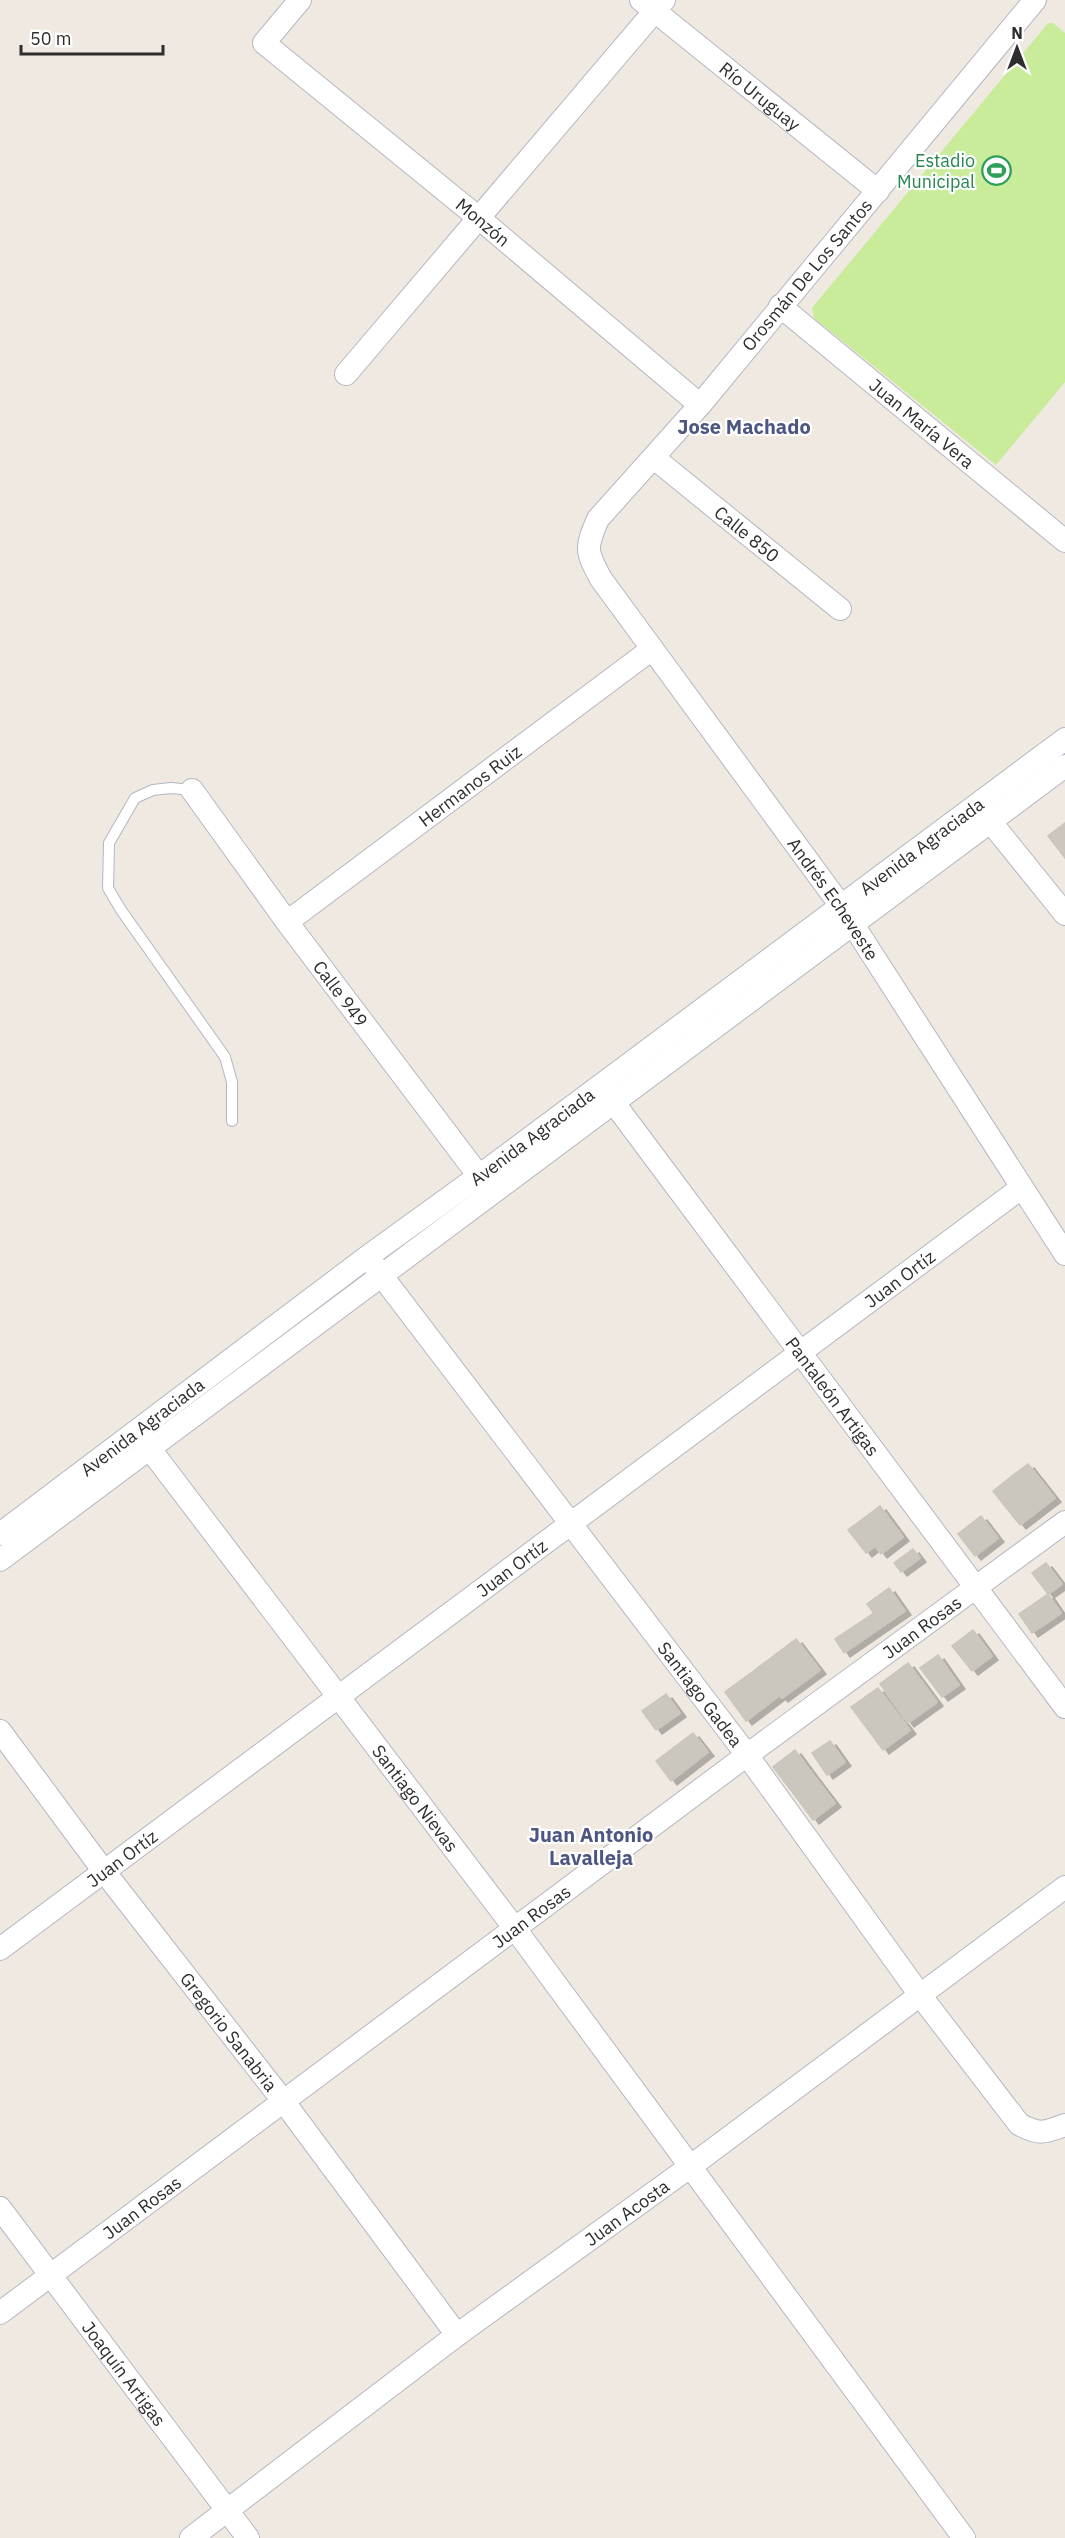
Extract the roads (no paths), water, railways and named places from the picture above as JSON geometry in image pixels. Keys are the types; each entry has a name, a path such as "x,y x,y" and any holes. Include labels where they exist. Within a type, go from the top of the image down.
{"street":[{"name":"Monzón","path":"300,0 264,43 480,219 700,405"},
{"name":"Orosmán De Los Santos","path":"587,553 598,519 700,405 1035,0"},
{"name":"Río Uruguay","path":"654,4 878,190"},
{"path":"346,374 480,219 654,4"},
{"name":"Juan María Vera","path":"780,306 1065,541"},
{"name":"Calle 850","path":"654,458 840,609"},
{"name":"Andrés Echeveste","path":"587,553 601,579 854,925 1065,1254"},
{"name":"Hermanos Ruiz","path":"287,922 652,650"},
{"name":"Avenida Agraciada","path":"607,1094 854,925 984,813 1065,739"},
{"name":"Avenida Agraciada","path":"0,1534 143,1440 381,1275 486,1185 607,1094 841,906 984,813 1065,766"},
{"name":"Calle 949","path":"192,790 287,922 486,1185"},
{"path":"984,813 1065,914"},
{"name":"Pantaleón Artigas","path":"607,1094 1065,1707"},
{"name":"Avenida Agraciada","path":"0,1560 367,1257 486,1185"},
{"name":"Juan Ortíz","path":"0,1949 1021,1188"},
{"name":"Santiago Gadea","path":"367,1257 747,1755 920,1995 1019,2124 1032,2132 1042,2132 1065,2125"},
{"name":"Santiago Nievas","path":"143,1440 516,1929 964,2538"},
{"name":"Juan Rosas","path":"0,2313 747,1755 1065,1521"},
{"name":"Gregorio Sanabria","path":"0,1731 104,1870 284,2102 457,2335"},
{"name":"Juan Acosta","path":"191,2538 457,2335 691,2166 1065,1887"},
{"name":"Joaquín Artigas","path":"0,2208 248,2538"}],"lane":[{"path":"192,790 171,788 153,790 135,798 109,843 108,888 121,910 225,1057 232,1082 232,1122"}],"place":[{"name":"Estadio Municipal","path":"996,170"}],"district":[{"name":"Jose Machado","path":"744,426"},
{"name":"Juan Antonio Lavalleja","path":"591,1846"}]}
